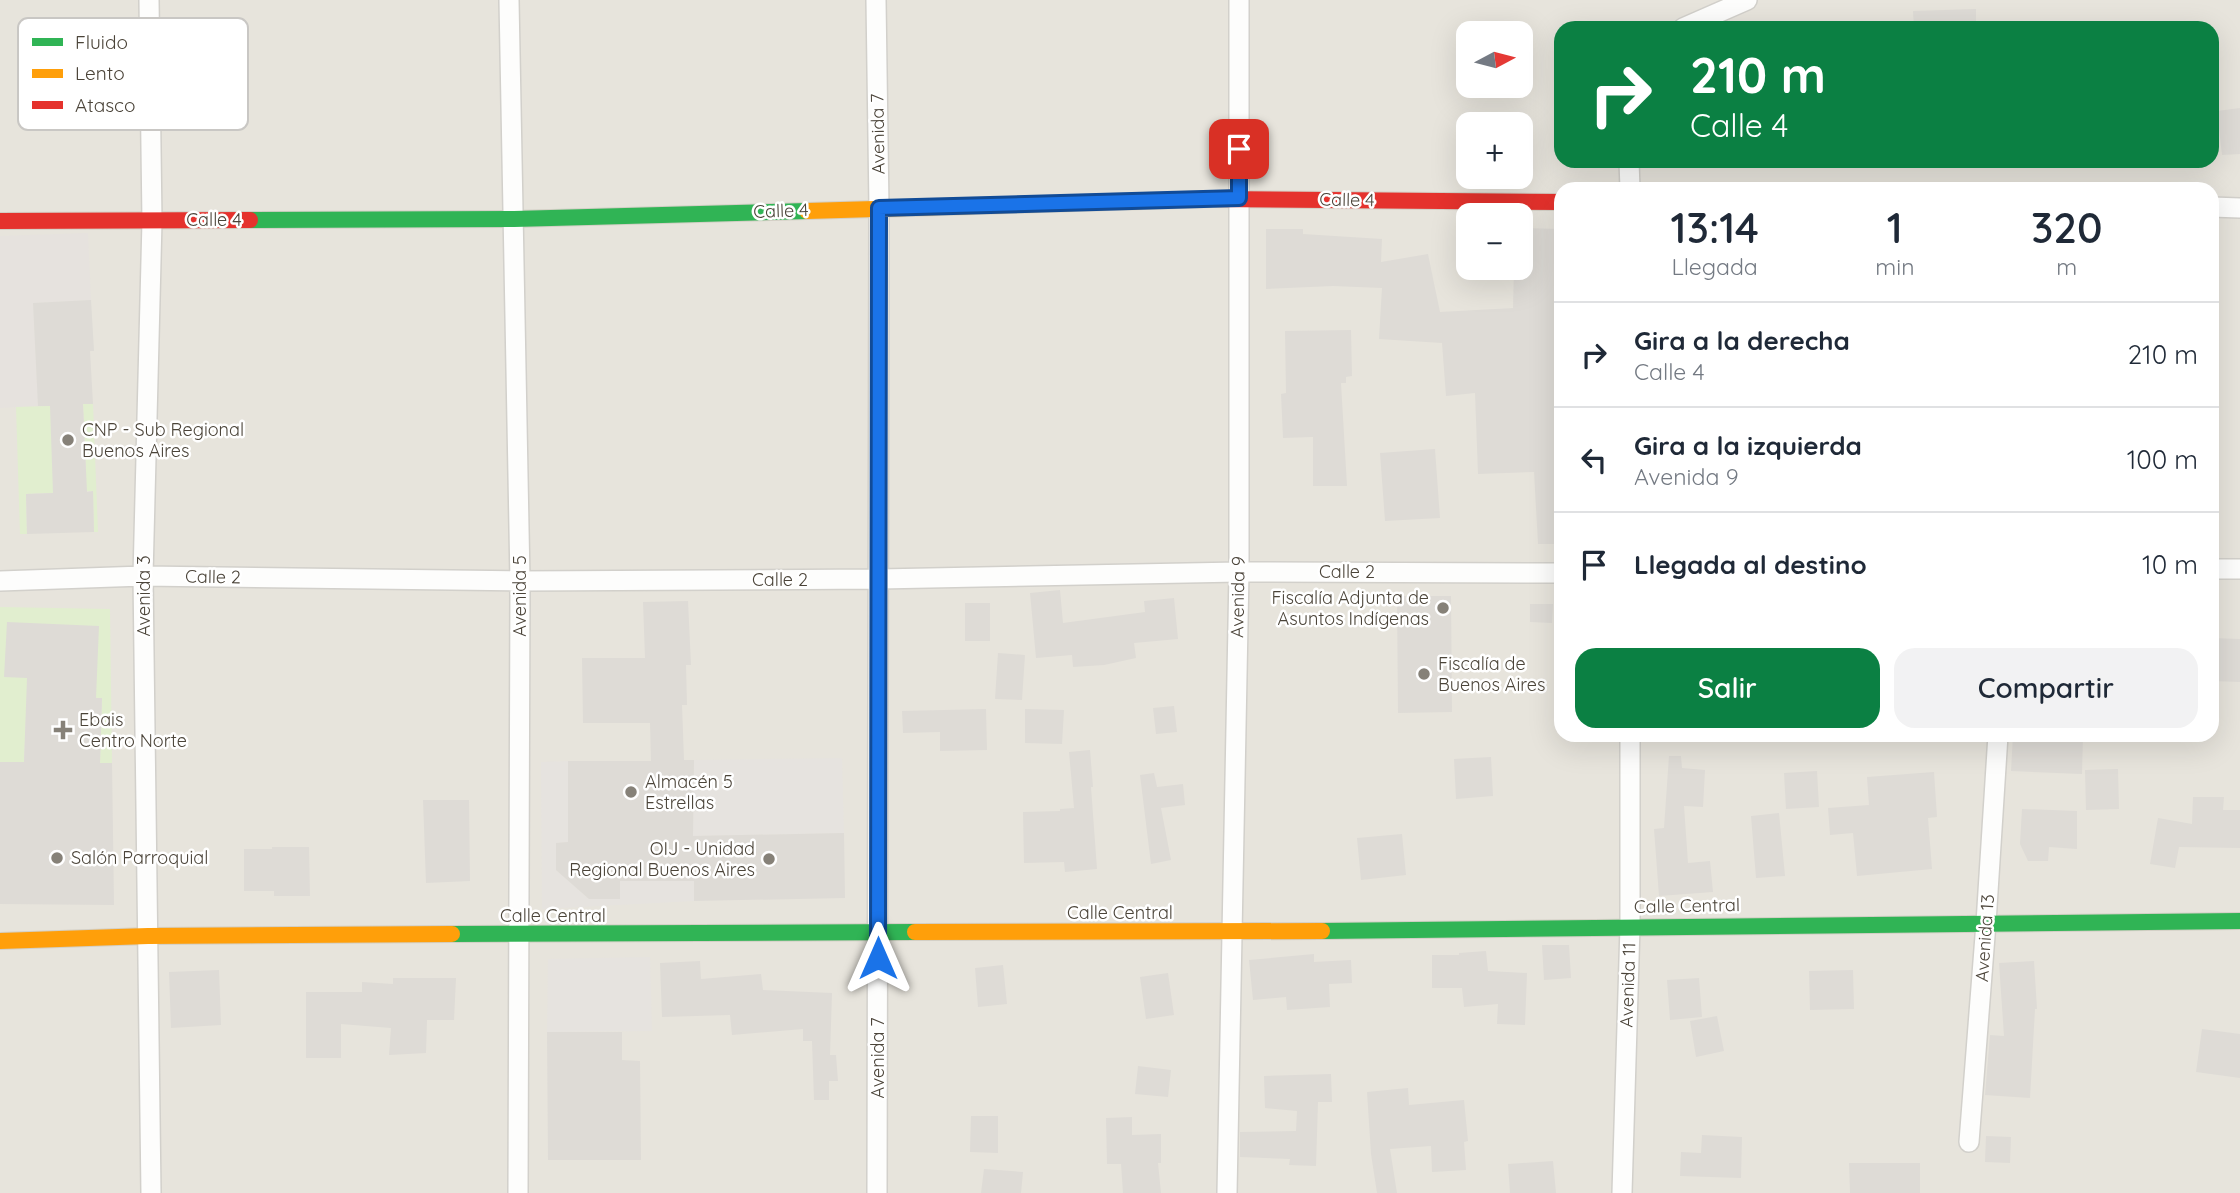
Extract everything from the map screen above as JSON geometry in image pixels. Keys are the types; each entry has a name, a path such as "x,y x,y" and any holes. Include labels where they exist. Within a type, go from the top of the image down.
{"street":[{"name":"Avenida 3","path":"149,0 149,18"},
{"name":"Avenida 5","path":"509,0 520,581 517,1193"},
{"name":"Avenida 7","path":"876,0 879,208 877,1193"},
{"name":"Avenida 9","path":"1227,1193 1239,572 1239,0"},
{"path":"1699,21 1746,0"},
{"name":"Avenida 3","path":"151,130 152,221 143,576 151,1193"},
{"name":"Calle 4","path":"0,221 514,219 1239,198 1554,202"},
{"path":"2219,207 2240,208"},
{"path":"2219,569 2240,569"},
{"name":"Calle 2","path":"0,581 143,576 520,581 879,579 1239,572 1554,573"},
{"name":"Avenida 11","path":"1622,1193 1630,926 1630,742"},
{"name":"Avenida 13","path":"1969,1142 1998,742"},
{"name":"Calle Central","path":"0,941 148,936 1233,932 2240,921"}],"shaded area":[{"path":"0,0 2240,0 2240,1193 0,1193"},
{"path":"88,233 91,300 33,303 38,406 0,408 0,236"},
{"path":"842,758 844,833 693,836 694,760"},
{"path":"568,761 568,842 556,843 556,870 589,899 620,899 620,881 694,881 694,901 542,909 541,762"},
{"path":"650,957 652,1031 547,1032 548,959"}],"green space":[{"path":"83,404 93,404 98,532 94,532 93,491 26,494 27,534 20,534 16,407 50,406 86,475"},
{"path":"0,607 110,609 112,763 100,763 102,698 27,695 24,762 0,762"}],"building":[{"path":"1976,9 1976,21 1914,21 1913,11"},
{"path":"2240,108 2240,154 2222,155 2219,111"},
{"path":"1533,228 1554,229 1554,544 1538,544 1534,472 1478,474 1475,393 1446,396 1442,343 1379,339 1382,288 1333,286 1266,289 1266,229 1303,229 1303,234 1382,239 1381,262 1428,254 1440,312 1513,308 1514,280 1533,280"},
{"path":"91,300 93,404 83,404 87,492 93,491 94,532 27,534 26,494 53,493 50,406 38,406 33,303"},
{"path":"1351,330 1352,376 1346,377 1346,383 1341,383 1347,486 1313,486 1313,437 1283,438 1281,394 1286,393 1285,331"},
{"path":"1435,449 1440,518 1385,521 1380,453"},
{"path":"1060,590 1063,623 1145,612 1144,601 1174,598 1178,639 1134,643 1136,658 1104,665 1073,667 1072,655 1036,658 1030,593"},
{"name":"Fiscalía de Buenos Aires","path":"1397,596 1451,596 1452,712 1398,713"},
{"path":"688,601 691,665 686,665 687,705 682,705 684,760 694,760 693,836 844,833 845,898 694,901 694,881 620,881 620,899 589,899 556,870 556,843 568,842 568,761 651,761 650,723 583,723 582,658 645,658 643,602"},
{"path":"965,603 990,603 990,641 965,641"},
{"path":"1530,604 1553,604 1552,623 1530,622"},
{"path":"7,622 99,626 96,698 102,698 100,763 112,763 114,905 0,904 0,762 24,762 27,678 4,677"},
{"path":"2219,638 2240,639 2240,682 2219,681"},
{"path":"998,653 1025,655 1022,700 995,699"},
{"path":"1174,706 1177,732 1156,734 1153,708"},
{"path":"986,709 987,750 940,751 940,732 903,733 902,711"},
{"path":"1025,709 1064,710 1062,744 1025,743"},
{"path":"2013,742 2083,742 2082,774 2011,771"},
{"path":"1090,750 1097,869 1065,872 1064,862 1024,863 1023,812 1074,808 1069,752"},
{"path":"1669,756 1681,756 1682,768 1705,770 1703,807 1684,806 1688,863 1710,861 1713,892 1659,896 1654,829 1664,828"},
{"path":"1491,757 1493,796 1456,799 1454,759"},
{"path":"2118,769 2119,809 2086,810 2085,770"},
{"path":"1817,771 1819,807 1786,809 1784,773"},
{"path":"1934,772 1937,817 1928,818 1932,869 1857,876 1853,833 1830,835 1828,808 1869,805 1867,777"},
{"path":"1154,773 1157,787 1183,784 1185,805 1161,808 1171,860 1151,864 1140,775"},
{"path":"2193,797 2224,797 2223,810 2240,810 2240,848 2179,847 2175,868 2150,864 2158,818 2192,824"},
{"path":"423,800 469,800 470,881 426,883"},
{"path":"2022,809 2077,811 2077,849 2049,847 2048,861 2028,861 2020,844"},
{"path":"1779,813 1785,876 1756,878 1751,816"},
{"path":"1402,834 1406,875 1361,880 1357,838"},
{"path":"309,847 310,896 274,896 274,891 244,891 244,849"},
{"path":"1542,945 1569,945 1571,978 1544,980"},
{"path":"1486,951 1488,971 1527,973 1525,1025 1497,1024 1498,1004 1464,1007 1462,988 1432,988 1432,955"},
{"path":"1314,954 1314,962 1351,960 1352,983 1329,984 1330,1007 1287,1010 1286,997 1253,1000 1249,960"},
{"path":"700,961 701,979 761,974 763,990 832,993 830,1055 836,1055 838,1081 829,1081 829,1100 814,1100 812,1041 803,1041 803,1029 732,1035 730,1015 662,1017 660,963"},
{"path":"2034,961 2037,1009 2030,1098 1985,1095 1990,1035 2004,1036 1999,963"},
{"path":"1003,965 1007,1004 978,1007 975,968"},
{"path":"219,970 221,1025 171,1028 169,972"},
{"path":"1853,970 1854,1009 1810,1010 1809,971"},
{"path":"1168,973 1174,1015 1146,1019 1140,977"},
{"path":"393,978 456,978 454,1020 427,1020 426,1053 389,1055 391,1028 341,1024 341,1058 306,1058 306,992 362,992 362,982 393,984"},
{"path":"1699,978 1702,1017 1670,1020 1667,980"},
{"path":"1717,1016 1724,1051 1696,1057 1690,1021"},
{"path":"2202,1029 2240,1034 2240,1078 2196,1072"},
{"path":"547,1032 622,1032 622,1060 640,1061 641,1160 548,1160"},
{"path":"1138,1066 1171,1070 1168,1097 1135,1094"},
{"path":"1331,1074 1332,1102 1318,1102 1316,1166 1289,1165 1290,1159 1240,1157 1240,1132 1296,1131 1297,1111 1265,1108 1264,1076"},
{"path":"1408,1088 1409,1105 1464,1100 1468,1141 1464,1142 1466,1170 1432,1172 1431,1146 1390,1149 1397,1193 1377,1193 1371,1154 1367,1092"},
{"path":"971,1116 998,1116 998,1153 970,1152"},
{"path":"1132,1117 1132,1135 1161,1134 1161,1163 1158,1163 1161,1193 1123,1193 1121,1164 1107,1164 1106,1118"},
{"path":"1702,1135 1742,1137 1741,1178 1680,1176 1681,1152 1701,1153"},
{"path":"1986,1136 2011,1137 2010,1163 1985,1162"},
{"path":"1553,1161 1556,1193 1510,1193 1508,1164"},
{"path":"1849,1163 1920,1163 1920,1193 1850,1193"},
{"path":"984,1169 1023,1172 1021,1193 981,1193"}],"traffic: fast":[{"path":"250,220 514,219 807,211"},
{"path":"1322,931 2240,921"},
{"path":"452,934 915,932"}],"traffic: slow":[{"path":"807,211 1212,199"},
{"path":"915,932 1322,931"},
{"path":"0,941 148,936 452,934"}],"traffic: jam":[{"path":"1212,199 1554,202"},
{"path":"0,221 250,220"}],"place":[{"name":"CNP - Sub Regional Buenos Aires","path":"68,440"},
{"name":"Fiscalía Adjunta de Asuntos Indígenas","path":"1443,608"},
{"name":"Fiscalía de Buenos Aires","path":"1424,674"},
{"name":"Ebais Centro Norte","path":"63,730"},
{"name":"Almacén 5 Estrellas","path":"631,792"},
{"name":"Salón Parroquial","path":"57,858"},
{"name":"OIJ - Unidad Regional Buenos Aires","path":"769,859"}],"route":[{"path":"878,958 879,208 1239,198 1239,149"}]}
